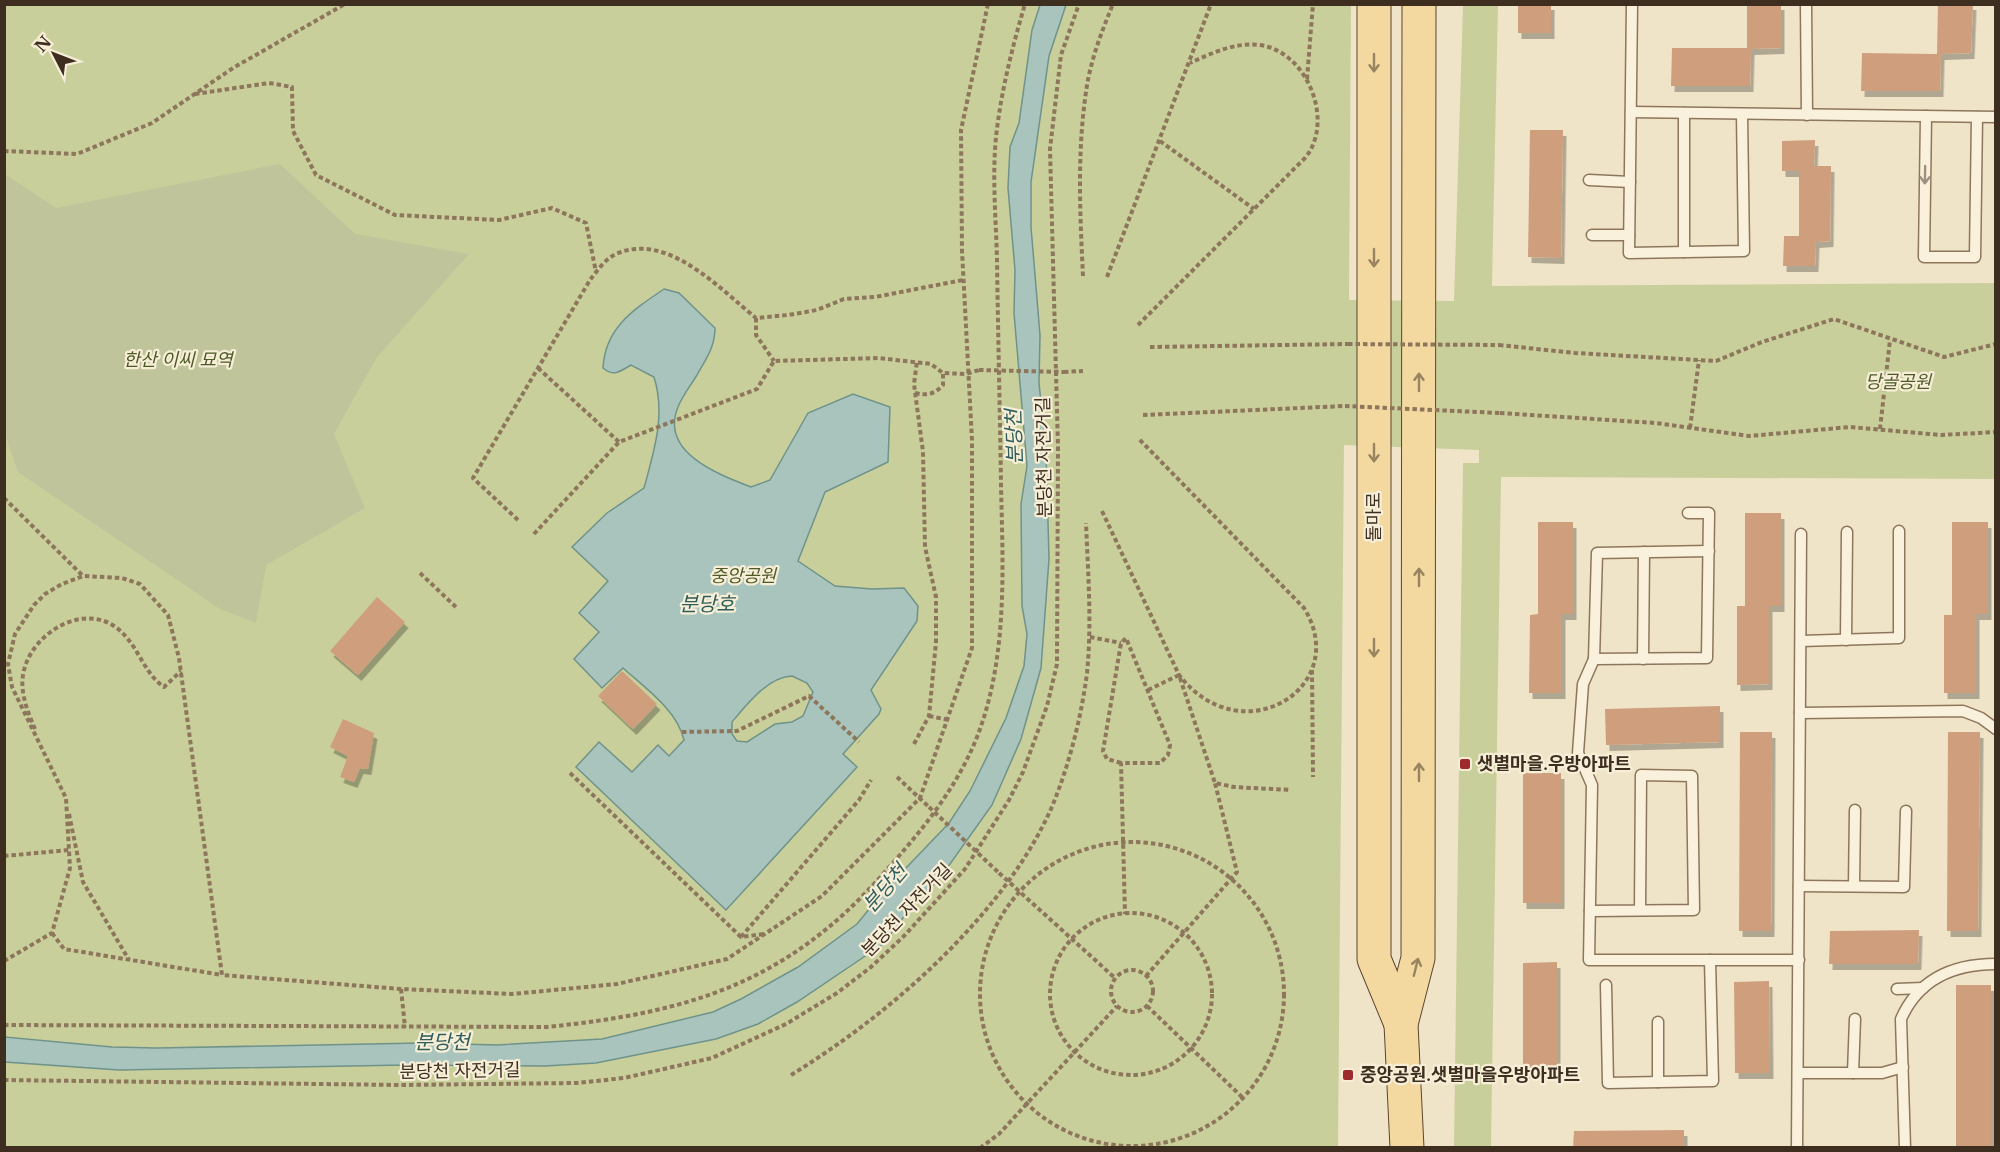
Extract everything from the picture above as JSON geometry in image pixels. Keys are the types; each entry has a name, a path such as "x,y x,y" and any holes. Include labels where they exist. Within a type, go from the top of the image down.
{"main road":[{"name":"돌마로","path":"1374,4 1374,959 1401,1024"},
{"name":"돌마로","path":"1407,1148 1401,1024 1419,958 1419,4"}],"lane":[{"path":"1632,4 1629,253 1744,251 1742,114"},
{"path":"1806,4 1807,115"},
{"path":"1631,112 1995,117"},
{"path":"1684,113 1684,252"},
{"path":"1926,116 1924,257 1975,257 1977,117"},
{"path":"1589,180 1630,182"},
{"path":"1592,235 1629,235"},
{"path":"1594,659 1707,658 1709,513 1688,513"},
{"path":"1801,641 1899,638 1899,531"},
{"path":"1846,639 1847,532"},
{"path":"1797,1148 1802,534"},
{"path":"1708,551 1597,553 1594,659 1583,684 1578,753 1592,785 1589,960 1799,960"},
{"path":"1643,659 1644,552"},
{"path":"1800,713 1963,711 1981,718 1995,729"},
{"path":"1590,911 1694,910 1692,776 1641,775 1640,910"},
{"path":"1854,886 1856,810"},
{"path":"1799,886 1904,887 1906,811"},
{"path":"1606,985 1608,1083 1713,1081 1710,960"},
{"path":"1905,1148 1901,1019 1913,998 1923,988 1958,966 1995,963"},
{"path":"1898,989 1923,988"},
{"path":"1853,1073 1856,1019"},
{"path":"1658,1022 1658,1082"},
{"path":"1798,1073 1882,1073 1903,1067"}],"path":[{"path":"4,151 77,154 152,123 233,68 345,4"},
{"path":"52,933 64,949 222,975 401,989 512,994 616,984 727,959 822,896 920,798 949,720 972,648 973,474 963,280 961,130 988,4"},
{"path":"4,1025 546,1027 608,1021 654,1013 730,988 797,951 850,909 912,843 951,787 976,738 997,664 1003,558 995,158 1006,77 1025,4"},
{"name":"분당천 자전거길","path":"4,1080 399,1085 577,1083 624,1078 712,1058 786,1024 837,993 871,967 904,936 965,869 1009,800 1023,772 1047,706 1057,664 1058,447 1050,148 1061,55 1078,4"},
{"path":"1083,276 1080,175 1086,91 1096,47 1113,4"},
{"path":"1107,277 1211,4"},
{"path":"1138,326 1313,148 1317,133 1316,106 1307,80 1313,4"},
{"path":"1190,63 1222,49 1244,45 1263,46 1281,54 1307,80"},
{"path":"195,94 269,84 292,87 294,130 316,176 395,215 499,220 552,208 586,223 596,273"},
{"path":"1160,141 1254,209"},
{"path":"518,520 473,478 596,273 614,255 628,250 670,255 712,283 756,318 817,310 844,300 875,297 963,280"},
{"path":"756,318 756,334 774,361"},
{"path":"1150,347 1348,344 1498,345 1575,353 1716,361 1762,342 1834,319 1944,357 1995,344"},
{"path":"1880,429 1890,340"},
{"path":"774,361 879,358 931,364 943,373 979,370 1083,371"},
{"path":"1690,428 1699,360"},
{"path":"534,534 619,442 679,418 709,410 757,389 774,361"},
{"path":"914,744 929,716 936,642 936,597 925,547 923,452 914,379 917,361"},
{"path":"538,368 619,442"},
{"path":"915,393 928,395 934,393 943,385 943,373"},
{"path":"1143,415 1345,406 1656,423 1749,436 1850,427 1941,435 1995,432"},
{"path":"1140,439 1304,609 1312,621 1317,638 1312,665 1313,777"},
{"path":"4,498 83,576"},
{"path":"1102,511 1179,675 1215,783 1237,872 1146,975"},
{"path":"790,1075 892,1004 960,938 1008,881 1045,820 1063,780 1085,685 1090,637 1086,523"},
{"path":"420,573 457,608"},
{"path":"129,960 83,882 66,798 12,687 8,664 15,634 34,605 45,594 83,576 122,578 140,584 168,615 181,671 222,975"},
{"path":"30,723 36,731 24,697 22,677 27,659 50,631 63,624 80,619 99,619 114,626 127,637 155,681 164,687 181,671"},
{"path":"1090,637 1122,643"},
{"path":"1126,638 1148,690 1170,745 1168,755 1160,763 1122,763 1107,759 1103,751 1122,643 1126,638"},
{"path":"1179,675 1189,688 1217,707 1233,712 1249,712 1287,701 1302,687 1312,665"},
{"path":"1148,690 1179,675"},
{"path":"682,732 737,731 809,696 859,742"},
{"path":"929,716 949,720"},
{"path":"1122,763 1125,914"},
{"path":"570,773 741,938"},
{"path":"897,777 1115,978"},
{"path":"741,938 859,800 871,780"},
{"path":"1215,783 1234,787 1291,790"},
{"path":"4,961 52,933 70,868 66,798"},
{"path":"1109,843 1160,843 1208,861 1230,879 1248,894 1274,937 1285,988 1278,1039 1254,1084 1217,1120 1170,1142 1119,1146 1070,1134 1027,1105 998,1068 981,1023 980,976 993,930 1019,890 1060,859 1109,843"},
{"path":"4,856 69,850"},
{"path":"1139,913 1162,919 1183,932 1200,951 1210,975 1211,993 1206,1027 1191,1049 1171,1065 1146,1074 1112,1073 1095,1068 1074,1053 1059,1033 1050,1009 1050,983 1057,959 1072,938 1091,923 1114,915 1139,913"},
{"path":"741,938 766,934"},
{"path":"1133,970 1146,975 1153,994 1147,1006 1128,1012 1117,1006 1111,993 1115,978 1133,970"},
{"path":"401,989 405,1027"},
{"path":"980,1148 999,1134 1027,1105 1117,1006"},
{"path":"1147,1006 1242,1097"}],"green space":[{"name":"중앙공원","path":"4,5 1351,5 1349,300 1454,301 1463,5 1498,5 1492,286 1995,283 1995,479 1501,477 1491,1147 1454,1147 1463,463 1479,463 1479,450 1344,445 1338,1147 5,1147"},
{"name":"한산 이씨 묘역","path":"280,164 355,234 469,254 377,357 334,434 365,508 266,565 256,623 220,609 18,472 5,434 5,174 56,208"}],"water":[{"path":"1040,5 1066,5 1049,56 1031,182 1031,227 1040,335 1039,383 1046,450 1049,559 1041,668 1021,739 992,805 940,878 913,905 883,944 797,1002 758,1024 716,1039 596,1063 545,1066 406,1065 119,1070 5,1062 5,1037 112,1047 157,1048 421,1043 497,1045 602,1039 713,1012 798,967 857,924 883,892 949,823 970,791 1006,718 1024,666 1027,634 1022,606 1021,504 1027,466 1014,313 1015,270 1008,188 1010,147 1019,123 1032,30"},
{"name":"분당호","path":"664,289 679,293 715,328 709,353 678,407 674,423 677,437 685,449 709,469 724,476 751,487 770,480 808,413 853,394 890,407 888,462 825,492 798,561 835,586 872,589 904,588 918,606 917,621 871,690 881,709 879,714 843,754 857,767 726,910 576,767 599,742 632,772 658,745 669,756 684,740 675,719 667,709 623,668 602,688 574,659 599,632 579,613 608,581 572,547 607,513 644,488 655,447 659,419 654,377 631,365 617,372 607,371 603,368 605,354 615,331 623,321","holes":["792,676 807,683 813,692 803,716 792,722 775,724 747,742 737,741 732,734 732,722 766,686"]}],"building":[{"path":"1518,4 1551,4 1551,33 1518,33"},
{"path":"1747,4 1781,4 1781,48 1751,49 1750,86 1671,86 1672,48 1747,48"},
{"path":"1938,4 1973,4 1971,53 1941,54 1940,91 1861,91 1862,53 1937,54"},
{"path":"1530,130 1563,130 1561,258 1528,257"},
{"path":"1815,140 1814,166 1831,166 1830,241 1816,242 1815,266 1783,266 1784,236 1799,236 1799,171 1782,171 1782,141"},
{"path":"1745,513 1781,513 1781,606 1769,606 1769,684 1737,685 1737,606 1745,606"},
{"path":"1538,522 1573,522 1573,614 1562,614 1562,693 1529,693 1530,615 1538,614"},
{"path":"1952,522 1988,522 1988,614 1976,614 1976,693 1944,693 1944,615 1952,615"},
{"path":"377,597 405,622 358,675 330,651"},
{"path":"622,671 657,704 633,729 598,696"},
{"path":"1720,706 1720,742 1606,745 1605,709"},
{"path":"343,719 374,733 368,769 360,768 354,782 340,777 348,756 330,747"},
{"path":"1740,732 1772,732 1771,931 1739,931"},
{"path":"1948,732 1980,732 1978,931 1947,931"},
{"path":"1523,773 1561,773 1561,903 1523,903"},
{"path":"1919,930 1918,964 1829,964 1830,931"},
{"path":"1557,962 1557,1073 1523,1073 1523,963"},
{"path":"1769,981 1770,1073 1735,1073 1734,982"},
{"path":"1956,985 1991,985 1991,1148 1956,1148"},
{"path":"1684,1130 1684,1148 1573,1148 1574,1131"}],"place":[{"name":"샛별마을.우방아파트","path":"1465,764"},
{"name":"중앙공원.샛별마을우방아파트","path":"1348,1075"}],"park label":[{"name":"당골공원","path":"1898,382"}],"water label":[{"name":"분당천","path":"1014,437"},
{"name":"분당천","path":"885,888"},
{"name":"분당천","path":"442,1042"}]}
